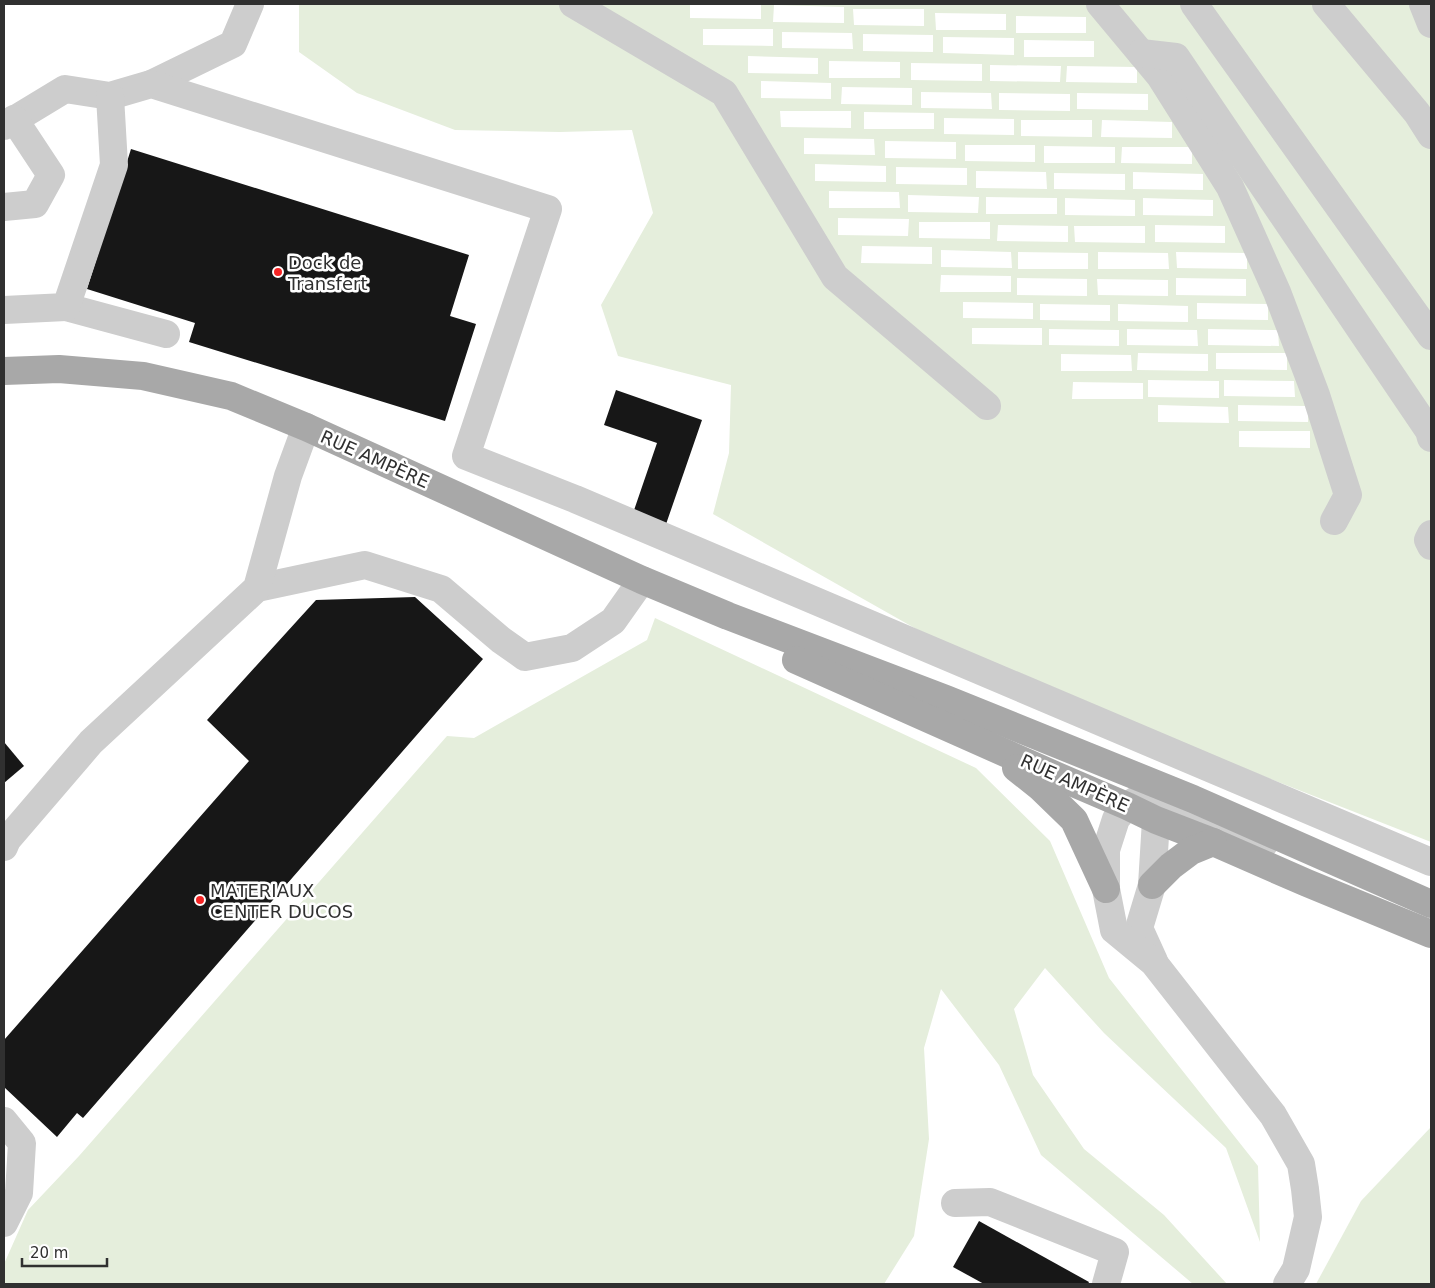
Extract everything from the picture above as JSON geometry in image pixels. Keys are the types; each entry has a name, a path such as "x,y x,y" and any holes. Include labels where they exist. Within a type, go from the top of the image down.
{"main road":[{"name":"RUE AMPÈRE","path":"4,371 58,369 143,376 231,396 306,427 642,580 728,616 946,699 1098,760 1192,799 1424,901"},
{"name":"RUE AMPÈRE","path":"728,616 777,652 981,742 1136,800 1156,820 1213,842 1431,934"},
{"path":"981,742 1040,787 1074,820 1106,889"},
{"path":"1152,886 1171,866 1191,851 1213,842"}],"street":[{"path":"4,207 35,204 51,175 9,123 65,89 110,96 152,84 232,44 250,4"},
{"path":"573,4 724,93 835,277 987,406"},
{"path":"1100,4 1160,76 1230,187 1278,292 1316,395 1348,495 1334,521"},
{"path":"1194,4 1431,336"},
{"path":"1326,4 1417,113 1431,135"},
{"path":"1423,4 1431,24"},
{"path":"1141,53 1176,57 1429,431 1431,438"},
{"path":"152,84 548,209 466,456 575,498 1431,862"},
{"path":"66,306 114,165 110,96"},
{"path":"4,310 66,306 166,334"},
{"path":"257,588 288,476 306,427"},
{"path":"1431,534 1428,540 1431,546"},
{"path":"4,847 7,840 91,742 257,588 366,565 441,589 525,658 572,648 600,630 613,621 642,580"},
{"path":"1098,760 1136,800 1296,858 1424,901"},
{"path":"1136,800 1116,819 1106,850 1106,889 1114,930 1154,962 1273,1115 1301,1164 1308,1217 1296,1269 1287,1284"},
{"path":"1154,962 1139,928 1152,886 1156,820"},
{"path":"4,1121 22,1143 19,1193 4,1223"},
{"path":"955,1203 990,1202 1115,1252 1106,1284"}],"green space":[{"path":"299,4 690,4 690,18 761,19 761,4 1431,4 1431,842 980,665 713,514 729,453 731,385 618,356 601,305 653,213 632,130 560,132 455,130 357,93 299,52","holes":["774,5 844,7 844,23 773,22","853,9 924,9 924,26 854,25","935,13 1006,14 1006,30 936,30","1016,16 1086,17 1086,33 1016,33","703,29 773,29 773,46 703,45","782,32 852,33 853,49 782,48","863,34 933,35 933,52 863,51","943,37 1014,38 1014,55 943,53","1024,40 1094,41 1094,57 1024,57","748,56 818,58 818,74 748,73","829,61 900,62 900,78 829,78","911,63 982,64 982,81 911,80","990,65 1061,66 1060,82 990,81","1067,66 1137,67 1137,83 1066,82","761,81 831,83 831,99 761,98","842,87 912,88 912,105 841,104","921,92 991,93 992,109 921,108","999,93 1070,94 1070,111 999,110","1077,93 1148,94 1148,110 1077,109","780,111 851,111 851,128 781,127","864,112 934,113 934,129 864,129","944,118 1014,119 1014,135 944,134","1021,120 1092,120 1092,137 1021,136","1102,120 1172,122 1172,138 1101,137","804,138 874,139 875,155 804,154","885,141 956,142 956,159 885,158","965,145 1035,145 1035,162 965,161","1044,146 1115,147 1115,163 1044,163","1122,147 1192,147 1192,164 1121,163","815,164 886,166 886,182 815,181","896,167 967,168 967,185 896,184","976,171 1046,172 1047,189 976,188","1133,172 1203,174 1203,190 1133,189","1054,173 1125,174 1125,190 1054,189","829,191 899,192 900,208 829,208","908,195 979,197 978,213 908,212","986,197 1057,198 1057,214 986,214","1065,198 1135,200 1135,216 1065,215","1143,198 1213,200 1213,216 1143,215","838,218 909,219 908,236 838,235","919,222 990,222 990,239 919,238","998,225 1068,226 1068,242 997,241","1155,225 1225,226 1225,243 1155,242","1074,226 1145,226 1145,243 1075,242","862,246 932,247 932,264 861,263","941,250 1011,252 1012,268 941,267","1018,252 1088,253 1088,269 1018,269","1098,252 1168,253 1169,269 1098,269","1176,252 1247,253 1247,269 1177,268","941,275 1011,276 1011,292 940,292","1017,278 1087,279 1087,296 1017,295","1176,278 1246,279 1246,296 1176,295","1097,279 1168,280 1168,296 1098,295","963,302 1033,303 1033,319 963,318","1197,303 1268,304 1268,320 1197,319","1040,304 1110,305 1110,321 1040,320","1118,304 1188,306 1188,322 1118,321","972,328 1042,328 1042,345 972,344","1049,329 1119,330 1119,346 1049,345","1127,329 1197,330 1198,346 1127,345","1208,329 1278,330 1279,346 1208,345","1138,353 1208,354 1208,371 1137,370","1216,353 1287,353 1287,370 1216,369","1061,354 1131,355 1132,371 1061,371","1148,380 1219,381 1219,398 1148,397","1224,380 1294,381 1295,397 1224,396","1073,382 1143,383 1143,399 1072,399","1158,405 1228,407 1229,423 1158,422","1238,405 1308,406 1308,422 1238,421","1239,431 1310,431 1310,448 1239,447"]},
{"path":"655,618 976,768 1050,841 1109,978 1258,1166 1260,1242 1226,1148 1104,1033 1045,968 1014,1009 1033,1075 1084,1149 1164,1215 1227,1284 1193,1284 1041,1155 999,1065 941,989 924,1048 929,1139 914,1236 884,1284 4,1284 4,1264 28,1210 79,1156 447,736 474,738 647,640"},
{"path":"1431,1127 1431,1284 1316,1284 1361,1201"}],"building":[{"name":"Dock de Transfert","path":"131,149 469,255 450,316 476,324 445,421 189,342 195,323 87,289"},
{"path":"616,390 702,420 664,530 631,519 657,443 604,425"},
{"name":"MATERIAUX CENTER DUCOS","path":"415,597 483,659 83,1118 77,1113 57,1137 4,1087 4,1040 249,761 207,720 316,600"},
{"path":"4,742 24,766 4,783"},
{"path":"979,1221 1089,1282 1088,1284 984,1284 953,1267"}],"place":[{"name":"Dock de Transfert","path":"278,272"},
{"name":"MATERIAUX CENTER DUCOS","path":"200,900"}]}
